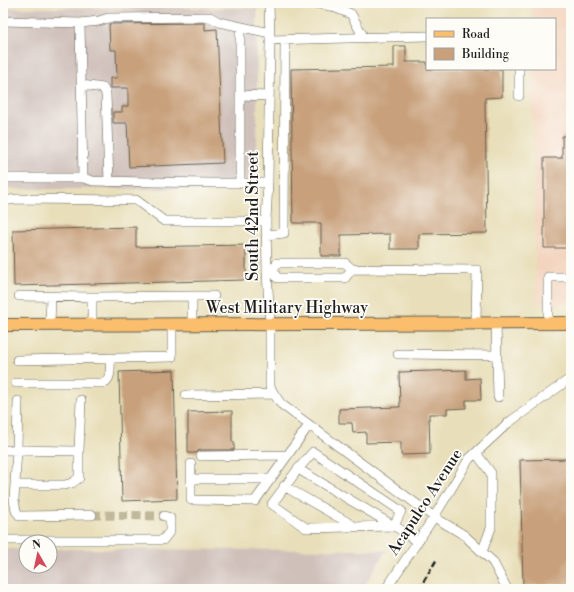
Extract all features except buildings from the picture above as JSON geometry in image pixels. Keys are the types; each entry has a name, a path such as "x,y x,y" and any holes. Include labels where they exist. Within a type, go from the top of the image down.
{"main road":[{"name":"West Military Highway","path":"3,325 571,323"}],"street":[{"name":"South 42nd Street","path":"269,3 269,112 266,221 270,270 270,387 274,394"},
{"path":"314,3 331,6 352,14 364,38"},
{"path":"3,21 80,22 99,21 108,18 210,17 219,22 285,40 426,36"},
{"path":"80,22 83,178"},
{"path":"240,27 240,183"},
{"path":"267,236 284,233 285,40"},
{"path":"519,70 519,96"},
{"path":"82,85 103,88 106,94 109,182"},
{"path":"240,95 269,96"},
{"path":"269,112 285,112"},
{"path":"3,178 83,178 94,181 109,182 268,183"},
{"path":"3,201 17,199 136,200 164,221 266,221"},
{"path":"352,269 344,278 277,278 270,270 277,263 345,263 352,269 477,270 476,323"},
{"path":"548,323 548,277 571,276"},
{"path":"19,296 214,296"},
{"path":"50,296 50,325"},
{"path":"192,296 192,324"},
{"path":"92,297 92,325"},
{"path":"496,323 498,397"},
{"path":"17,360 172,358 172,324"},
{"path":"398,354 496,355"},
{"path":"16,383 104,383 107,382 109,378 110,358"},
{"name":"Acapulco Avenue","path":"386,589 434,517 469,459 508,423 571,378"},
{"path":"186,395 274,394 281,404 434,517 464,535 493,562 507,589"},
{"path":"15,485 65,485 72,483 79,478 80,400"},
{"path":"18,401 15,485 16,511 20,516 92,515"},
{"path":"191,464 191,500 255,501 309,424"},
{"path":"3,450 79,451"},
{"path":"313,452 401,511 394,526 306,528 272,504 284,486 313,452"},
{"path":"476,453 491,473 490,528 482,552"},
{"path":"201,456 288,455"},
{"path":"298,469 401,530 417,542"},
{"path":"191,479 271,479"},
{"path":"284,486 355,527"},
{"path":"3,540 163,540 170,531 170,518 164,516"}],"shaded area":[{"path":"531,3 571,3 571,304 536,304 532,70 556,70 556,18 532,18"},
{"path":"3,8 257,8 257,189 3,189"},
{"path":"3,549 18,549 18,574 58,574 58,549 387,550 362,589 3,589"}],"tunnel":[{"path":"92,515 164,516"}],"railway":[{"path":"419,589 437,559"}]}
